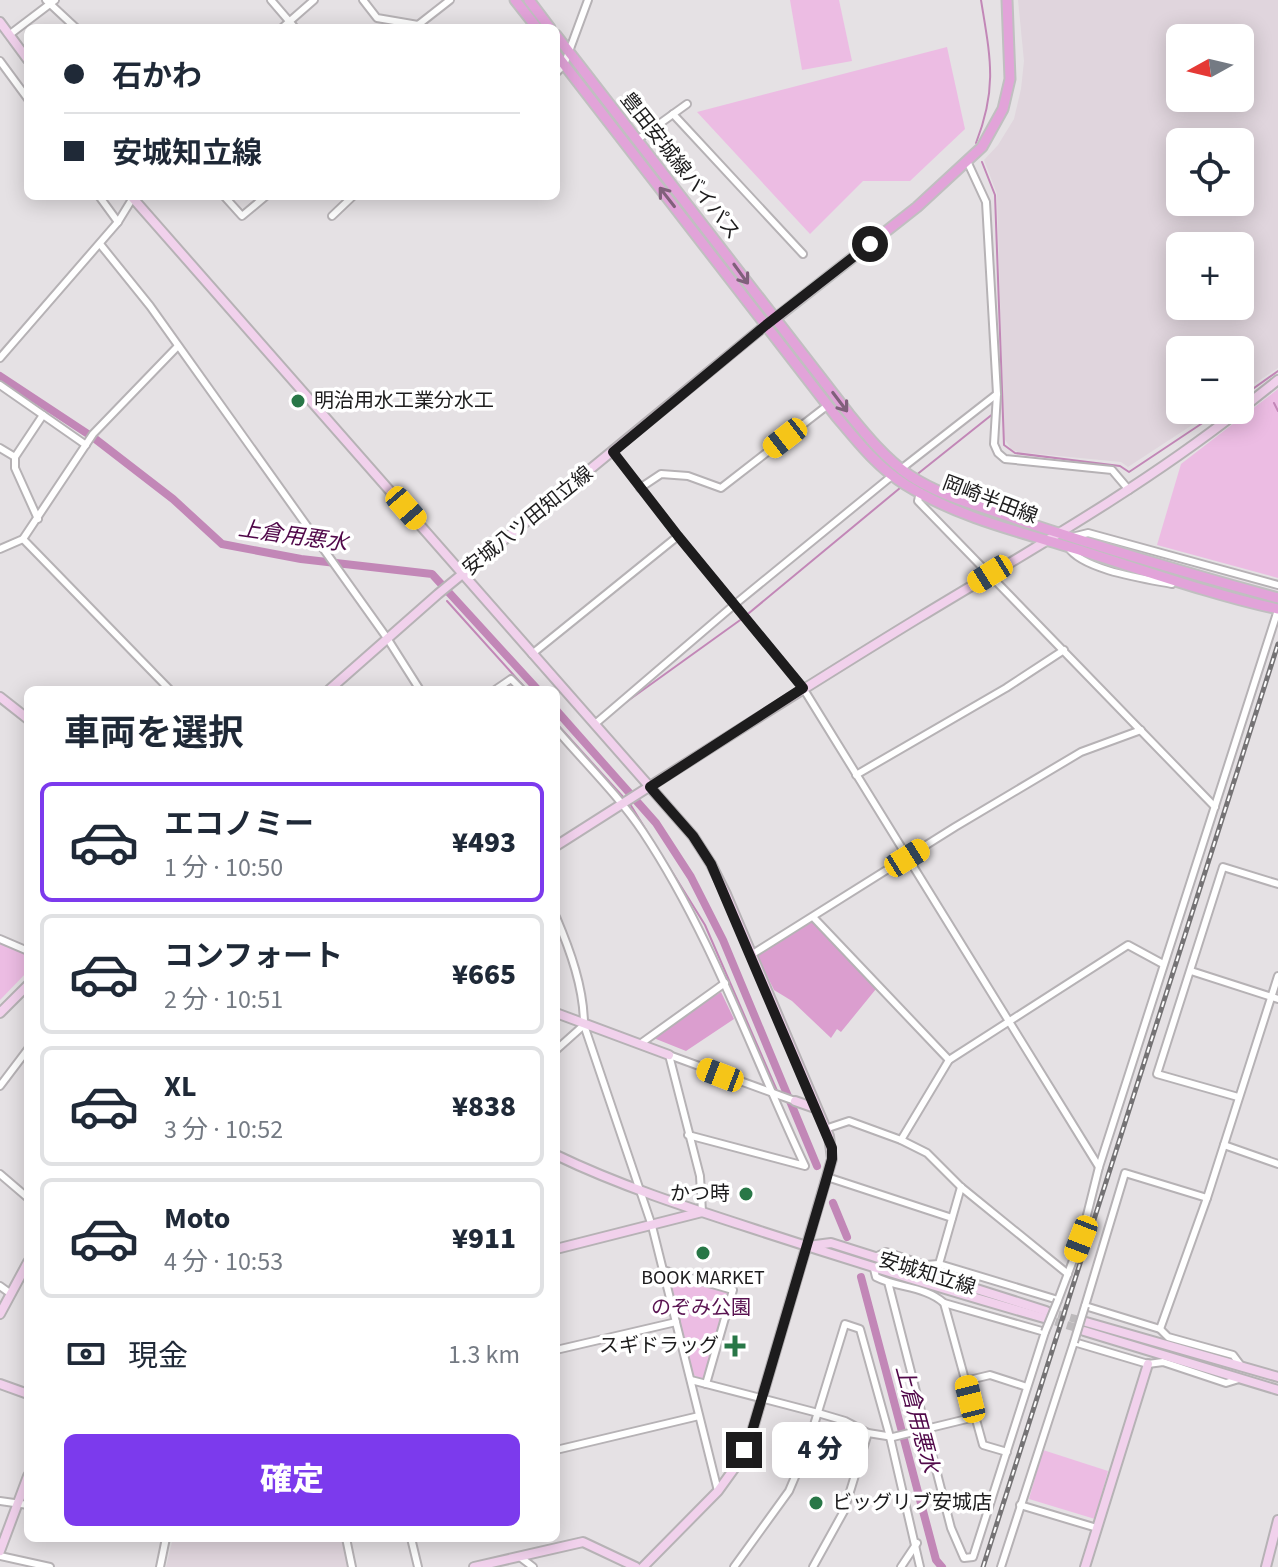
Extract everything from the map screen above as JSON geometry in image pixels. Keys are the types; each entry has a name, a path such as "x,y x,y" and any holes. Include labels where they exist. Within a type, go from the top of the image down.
{"main road":[{"path":"515,0 534,24"},
{"path":"529,0 547,24"},
{"path":"766,325 917,207 982,147 1003,109 1010,79 1007,0"},
{"name":"豊田安城線バイパス","path":"560,40 776,318"},
{"name":"豊田安城線バイパス","path":"560,60 766,325"},
{"name":"岡崎半田線","path":"776,318 897,472 954,497 1059,534 1116,563 1278,598"},
{"name":"岡崎半田線","path":"766,325 870,454 920,492 979,518 1049,541 1070,542"},
{"name":"岡崎半田線","path":"1170,573 1278,611"}],"street":[{"path":"271,0 291,24"},
{"path":"293,24 314,0"},
{"path":"363,0 377,18 411,24"},
{"path":"425,24 450,0"},
{"path":"560,69 588,0"},
{"path":"9,35 51,1 72,24"},
{"path":"0,22 24,55"},
{"path":"0,61 24,94"},
{"path":"627,147 687,104"},
{"path":"673,114 803,254"},
{"path":"967,161 986,202 997,394 994,444 998,453 1005,459 1112,470 1129,490"},
{"path":"102,200 118,222"},
{"path":"0,358 100,244 131,200"},
{"path":"136,200 693,836 711,864 825,1129 832,1154 827,1177 751,1435 736,1466 718,1491 643,1567"},
{"path":"228,200 242,216 261,200"},
{"path":"332,216 349,200"},
{"path":"100,244 150,306 387,638 417,686"},
{"name":"安城八ツ田知立線","path":"333,686 438,594 766,325"},
{"path":"0,549 23,539 89,440 178,346"},
{"path":"1254,399 1278,380"},
{"path":"0,385 43,415 89,440"},
{"path":"595,724 734,605 997,394"},
{"path":"640,488 661,474 688,476 721,488 828,405"},
{"path":"38,519 15,468 15,457 43,415"},
{"path":"560,843 803,688 1049,541 1187,452 1222,424"},
{"path":"0,448 15,457"},
{"path":"613,452 803,688 1099,1167"},
{"path":"920,492 918,501 1215,807"},
{"path":"888,1282 951,1528 964,1558 973,1557 1045,1332 1081,1239 1099,1167 1278,611 1098,566 1072,554 1070,542 1088,533 1278,585"},
{"path":"532,654 678,536"},
{"path":"23,539 166,686"},
{"path":"856,775 1006,688 1064,650"},
{"path":"501,686 511,679 518,686"},
{"path":"0,697 24,716"},
{"path":"751,955 1081,752 1141,730"},
{"path":"560,733 623,804 674,883 704,937 771,1095 805,1166 688,1135"},
{"path":"1238,1097 1157,1074 1223,867 1278,884"},
{"path":"813,917 949,1060"},
{"path":"560,929 576,975 584,1025 652,1226 718,1491"},
{"path":"0,939 24,949"},
{"path":"901,1140 949,1060 1128,945 1163,964"},
{"path":"1191,971 1278,999"},
{"path":"1160,1329 1207,1198 1278,976"},
{"path":"640,1044 725,983"},
{"path":"0,1013 24,989"},
{"path":"560,1015 771,1095 815,1108"},
{"path":"560,1046 584,1025"},
{"path":"0,1086 24,1054"},
{"path":"669,1055 700,1176 702,1212"},
{"path":"825,1129 849,1121 927,1153 961,1187 1068,1274"},
{"path":"1224,1145 1278,1164"},
{"path":"560,1157 586,1170 807,1247"},
{"path":"1001,1567 1125,1173 1207,1198"},
{"path":"0,1174 24,1195"},
{"path":"827,1177 952,1218"},
{"path":"939,1264 961,1187"},
{"path":"560,1248 702,1212"},
{"name":"安城知立線","path":"831,1243 1045,1315 874,1269 807,1247 831,1243"},
{"path":"875,1257 886,1252 925,1265 939,1264 1058,1300"},
{"path":"874,1269 876,1277 935,1295 944,1303 1045,1332"},
{"path":"0,1314 24,1270"},
{"path":"663,1270 733,1290 706,1384"},
{"path":"0,1286 11,1294"},
{"path":"944,1303 983,1445 1007,1452"},
{"path":"1085,1306 1160,1329 1168,1337 1233,1355 1242,1367"},
{"path":"560,1349 676,1322"},
{"path":"734,1567 789,1491 806,1451 845,1324 860,1329 891,1437 920,1567"},
{"path":"1278,1377 1085,1326 1278,1390"},
{"path":"1074,1342 1148,1364 1163,1362 1226,1383 1239,1379"},
{"path":"1085,1567 1148,1364"},
{"path":"965,1381 990,1375 1027,1387"},
{"path":"691,1380 818,1413 845,1421 868,1433 891,1437 975,1417"},
{"path":"0,1384 24,1393"},
{"path":"560,1449 699,1416"},
{"path":"813,1567 844,1511 868,1433"},
{"path":"0,1501 23,1504 0,1553 50,1567"},
{"path":"1020,1505 1097,1528"},
{"path":"1266,1567 1278,1520"},
{"path":"160,1567 165,1542"},
{"path":"347,1542 352,1567"},
{"path":"412,1542 418,1567"},
{"path":"474,1567 583,1542 636,1567"},
{"path":"901,1567 917,1543"},
{"path":"520,1556 533,1567"}],"shaded area":[{"path":"1018,0 1278,0 1278,368 1254,384 1254,336 1166,336 1166,424 1194,424 1128,467 1121,462 1018,452 1011,449 1004,438 997,194 984,160 998,145 1014,119 1024,61"},
{"path":"812,922 876,989 841,1032 837,1029 831,1038 792,1001 774,990 757,956"},
{"path":"721,992 734,1019 686,1051 651,1037"},
{"path":"172,1542 344,1542 350,1567 166,1567"}],"green space":[{"path":"790,0 839,0 852,61 802,70"},
{"path":"947,47 965,129 910,181 863,181 810,234 697,112"},
{"path":"1278,389 1278,578 1157,545 1181,464 1233,424 1254,424 1254,408"},
{"path":"0,944 24,953 24,975 0,1000"},
{"name":"のぞみ公園","path":"670,1275 726,1291 729,1296 701,1379 692,1374"},
{"path":"1043,1450 1108,1471 1095,1519 1029,1499"}],"waterway":[{"path":"976,143 990,88 981,0"},
{"path":"982,162 995,195 1004,445 1015,453 1120,466 1129,472 1201,424"},
{"path":"1254,388 1278,371"},
{"name":"上倉用悪水","path":"0,376 94,438 173,499 222,544 301,559 432,574 534,686"},
{"path":"1274,403 1278,411"},
{"path":"915,476 994,413"},
{"path":"622,705 743,618 900,488"},
{"path":"447,601 523,686"},
{"name":"上倉用悪水","path":"560,715 656,823 691,877 723,940 817,1166"},
{"path":"560,727 625,799"},
{"path":"630,804 705,925 778,1093"},
{"name":"上倉用悪水","path":"833,1203 847,1237"},
{"name":"上倉用悪水","path":"861,1277 936,1560 942,1567"}],"tunnel":[{"path":"1047,1311 1086,1322"},
{"path":"1044,1318 1083,1330"}],"railway":[{"path":"983,1567 1278,644"}],"place":[{"name":"明治用水工業分水工","path":"298,401"},
{"name":"かつ時","path":"746,1194"},
{"name":"BOOK MARKET","path":"703,1253"},
{"name":"スギドラッグ","path":"735,1346"},
{"name":"ビッグリブ安城店","path":"816,1503"}],"route":[{"path":"744,1450 827,1177 832,1148 711,864 693,836 650,787 803,688 613,452 766,325 870,244"}]}
